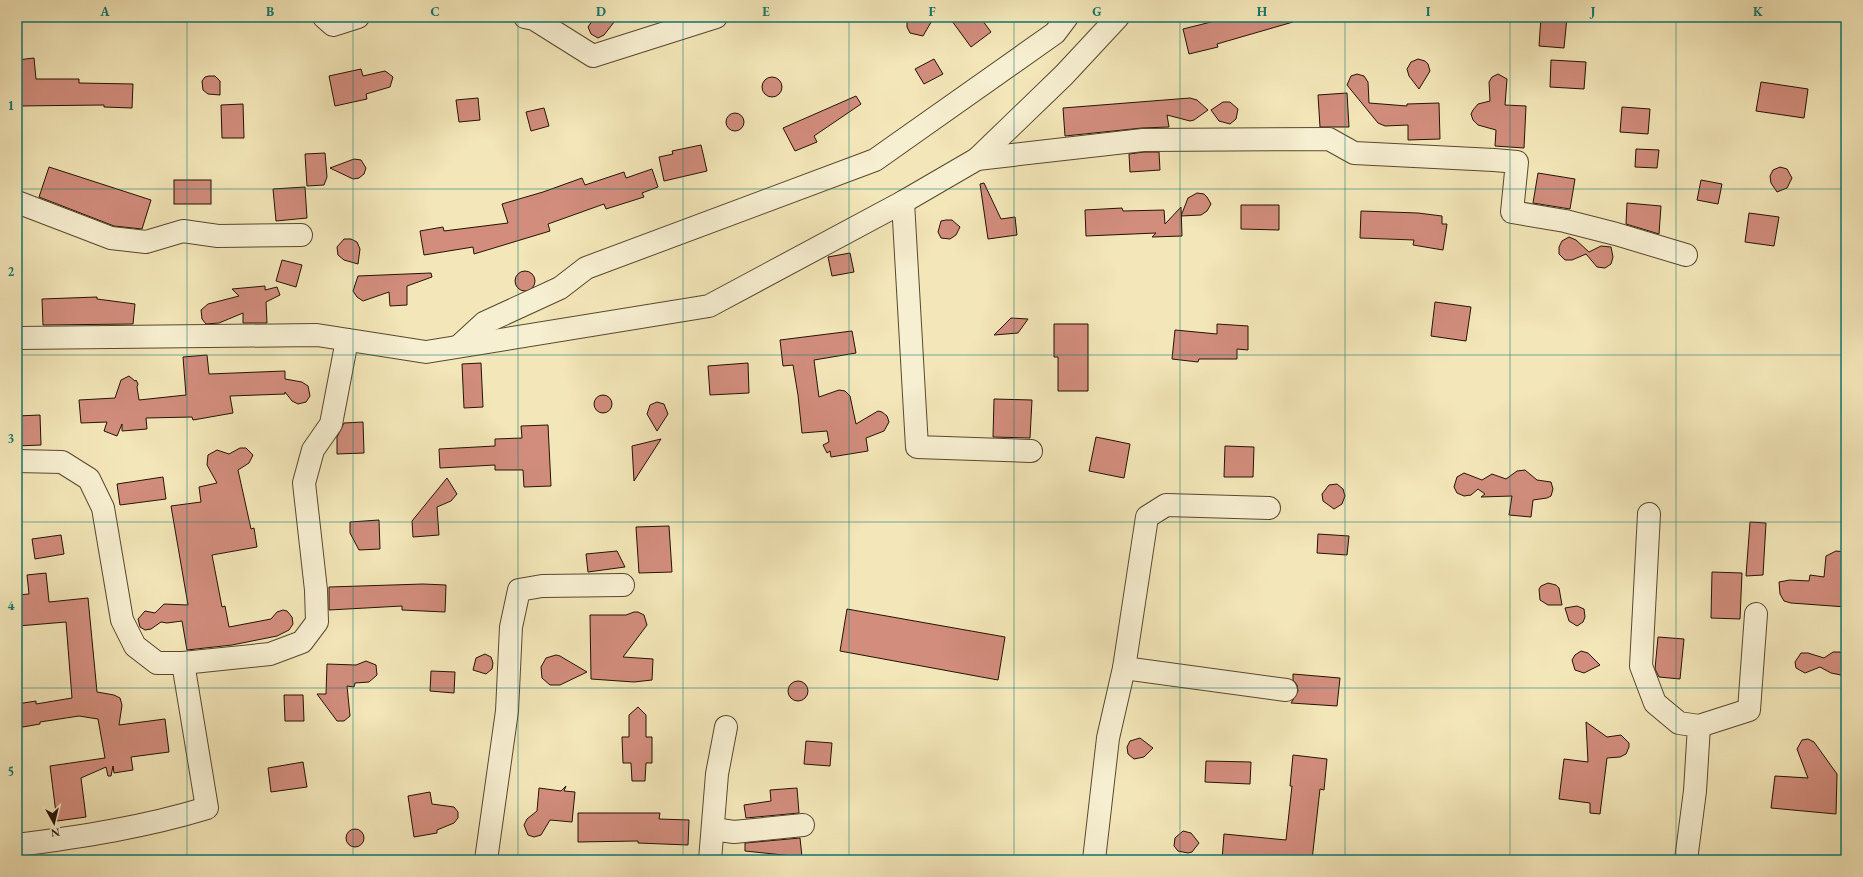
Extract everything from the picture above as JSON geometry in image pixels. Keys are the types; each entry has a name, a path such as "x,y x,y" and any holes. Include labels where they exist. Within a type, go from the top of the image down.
{"street":[{"path":"324,17 333,25 358,17"},
{"path":"525,17 534,19 593,56 716,17"},
{"path":"459,346 484,323 560,288 586,268 875,160 1055,33 1067,17"},
{"path":"17,338 317,335 426,352 709,306 903,202 977,159 1064,75 1118,17"},
{"path":"977,159 1143,140 1329,140 1354,153 1517,162 1512,212 1565,221 1616,234 1686,255"},
{"path":"17,202 111,238 146,242 183,231 218,236 301,235"},
{"path":"903,202 917,447 1031,451"},
{"path":"17,461 62,462 89,480 103,508 122,620 135,646 157,663 183,663 270,654 302,642 317,622 316,590 304,483 313,450 331,424 347,340"},
{"path":"1094,860 1108,738 1124,668 1147,517 1166,505 1269,508"},
{"path":"1649,514 1641,666 1656,703 1679,723 1699,726 1749,710 1756,614"},
{"path":"486,860 508,711 511,627 519,590 542,586 624,585"},
{"path":"17,845 84,837 183,815 207,808 183,663"},
{"path":"1124,668 1286,690"},
{"path":"1686,860 1695,791 1699,726"},
{"path":"710,860 717,774 726,727"},
{"path":"713,829 734,832 803,825"}],"building":[{"path":"602,17 618,17 604,35 598,38 591,34 588,27 592,21"},
{"path":"907,17 934,17 923,36 910,33 907,27"},
{"path":"949,17 980,17 991,32 971,47"},
{"path":"1231,17 1293,17 1293,22 1217,44 1218,47 1189,54 1183,29"},
{"path":"1541,17 1567,17 1564,48 1539,46"},
{"path":"34,58 36,79 79,79 79,83 133,84 132,108 104,107 104,105 17,106 17,60"},
{"path":"934,59 943,74 924,84 915,69"},
{"path":"1418,59 1425,61 1428,64 1430,71 1419,89 1409,76 1407,69 1411,62"},
{"path":"1551,60 1586,62 1584,89 1550,87"},
{"path":"361,69 363,76 385,71 393,77 390,87 366,94 367,99 335,106 329,76"},
{"path":"1357,74 1364,76 1368,82 1369,103 1407,106 1407,104 1439,103 1440,139 1408,140 1408,125 1385,126 1378,123 1347,85 1351,76"},
{"path":"1498,74 1507,79 1505,105 1526,106 1524,148 1495,146 1496,130 1478,125 1473,120 1471,114 1478,104 1490,101 1489,82 1492,77"},
{"path":"215,76 220,81 220,95 208,94 203,90 202,81 205,77"},
{"path":"768,77 776,77 782,83 782,91 776,97 768,97 762,91 762,83"},
{"path":"1761,82 1808,89 1804,118 1756,111"},
{"path":"1347,93 1349,127 1320,127 1318,95"},
{"path":"856,96 861,104 814,136 817,142 795,151 783,128"},
{"path":"478,98 480,120 459,122 456,100"},
{"path":"1190,98 1197,100 1208,110 1194,120 1190,121 1167,115 1169,127 1142,128 1065,136 1063,108"},
{"path":"1223,102 1230,102 1238,109 1236,119 1230,124 1219,121 1211,110"},
{"path":"243,104 244,138 222,138 221,105"},
{"path":"1622,107 1650,109 1648,134 1620,132"},
{"path":"544,108 549,126 531,131 526,112"},
{"path":"735,113 741,116 744,122 741,128 735,131 729,128 726,122 729,116"},
{"path":"701,145 707,171 664,181 659,157 673,154 672,151"},
{"path":"1636,149 1659,150 1657,168 1635,167"},
{"path":"1159,152 1160,170 1130,172 1129,154"},
{"path":"325,153 327,177 324,185 307,186 305,154"},
{"path":"354,159 361,160 366,168 364,174 359,178 353,179 330,168"},
{"path":"49,167 151,200 142,229 114,226 39,197"},
{"path":"1780,167 1787,169 1792,178 1787,188 1777,192 1771,183 1770,176 1773,170"},
{"path":"652,169 658,187 642,193 644,197 606,209 604,204 548,224 550,231 474,254 473,247 424,255 420,231 443,227 444,231 508,223 502,204 543,192 582,178 585,185 624,172 626,178"},
{"path":"1538,173 1575,179 1570,209 1533,203"},
{"path":"174,180 211,180 211,204 174,204"},
{"path":"1701,180 1722,184 1718,204 1697,200"},
{"path":"984,183 1001,219 1015,217 1017,235 988,239 980,184"},
{"path":"305,187 307,218 276,221 273,189"},
{"path":"1197,193 1204,194 1211,204 1207,211 1201,215 1181,216 1188,198"},
{"path":"1627,203 1661,206 1659,234 1626,224"},
{"path":"1241,205 1279,205 1279,230 1241,229"},
{"path":"1181,207 1182,236 1152,237 1156,233 1086,236 1085,210 1122,208 1123,211 1164,210 1165,224"},
{"path":"1361,211 1418,213 1442,216 1442,224 1447,224 1443,250 1413,245 1414,240 1360,238"},
{"path":"1749,213 1779,217 1774,246 1745,242"},
{"path":"952,220 960,227 956,235 950,239 941,238 938,232 941,221"},
{"path":"1569,237 1576,240 1589,252 1601,246 1611,247 1613,257 1611,264 1605,268 1597,267 1586,254 1572,260 1565,260 1559,254 1559,247 1562,241"},
{"path":"344,239 351,239 357,242 360,249 358,264 344,260 338,255 337,247"},
{"path":"850,253 854,272 832,276 828,257"},
{"path":"282,260 302,265 296,287 276,281"},
{"path":"525,271 532,274 535,281 532,288 525,291 518,288 515,281 518,274"},
{"path":"431,273 432,277 407,286 407,305 390,306 389,292 363,301 357,297 353,291 358,276"},
{"path":"265,286 265,290 277,287 280,295 266,302 267,323 243,323 243,313 219,323 206,324 202,319 201,310 208,304 239,296 232,289"},
{"path":"97,297 97,299 135,304 133,324 43,325 42,299"},
{"path":"1435,302 1471,307 1466,341 1431,336"},
{"path":"1011,318 1028,319 1018,333 994,335"},
{"path":"1054,324 1088,324 1088,391 1058,391 1058,357 1054,357"},
{"path":"1217,324 1248,326 1248,350 1237,349 1237,359 1199,359 1198,362 1172,359 1175,330 1217,334"},
{"path":"852,331 856,353 814,360 819,397 839,390 845,391 850,396 856,424 878,411 887,416 889,422 884,431 866,438 868,451 831,457 830,451 827,453 823,445 829,442 827,431 802,433 793,365 783,366 780,340"},
{"path":"207,355 209,374 285,371 285,379 302,382 308,386 310,396 306,402 298,404 292,401 285,392 285,394 230,396 233,413 193,420 192,417 146,418 147,429 122,431 122,424 117,436 104,431 107,422 81,423 79,400 115,398 121,380 129,376 135,381 136,380 138,384 139,400 186,395 183,357"},
{"path":"481,363 483,407 464,408 462,364"},
{"path":"748,363 749,393 710,395 708,366"},
{"path":"603,395 607,396 611,400 611,408 607,412 603,413 599,412 595,408 594,404 595,400 599,396"},
{"path":"994,399 1032,400 1030,438 993,437"},
{"path":"657,402 664,404 668,414 657,431 647,414 650,405"},
{"path":"40,415 41,445 17,446 17,416"},
{"path":"363,422 364,453 337,454 337,437 344,423"},
{"path":"548,425 551,486 524,487 523,470 495,470 495,465 440,468 439,449 495,446 495,439 522,438 521,426"},
{"path":"1096,437 1130,444 1124,478 1089,471"},
{"path":"661,439 634,481 632,446"},
{"path":"1225,446 1254,447 1253,477 1224,477"},
{"path":"240,448 246,448 253,455 249,463 238,470 251,529 254,528 257,547 212,555 222,607 225,606 229,627 271,619 277,612 283,610 287,611 292,617 293,624 289,630 277,636 232,645 187,650 182,621 167,623 161,622 151,629 145,630 140,627 138,619 145,611 155,613 164,604 188,605 171,506 201,502 199,487 217,483 207,465 208,455 217,450 229,454"},
{"path":"1525,470 1537,480 1551,482 1553,489 1551,496 1533,500 1531,517 1509,515 1512,496 1481,497 1485,494 1478,489 1471,495 1464,496 1457,493 1454,487 1457,477 1464,473 1482,480 1492,474 1506,479 1517,471"},
{"path":"163,477 166,499 120,505 117,484"},
{"path":"447,478 457,494 451,501 437,507 439,535 413,537 412,521"},
{"path":"1337,484 1343,489 1345,496 1342,504 1334,509 1323,501 1322,494 1329,485"},
{"path":"379,520 380,549 359,550 350,533 350,522"},
{"path":"1750,522 1766,523 1763,575 1746,576"},
{"path":"669,526 672,572 639,573 636,527"},
{"path":"1318,534 1349,536 1347,555 1317,553"},
{"path":"61,535 64,554 35,559 32,539"},
{"path":"617,551 625,567 588,572 586,554"},
{"path":"1836,551 1846,552 1846,607 1791,603 1784,601 1780,594 1779,582 1790,580 1809,581 1810,575 1824,577 1826,556"},
{"path":"1712,572 1742,573 1740,619 1711,618"},
{"path":"46,573 49,602 88,598 97,692 114,695 120,698 122,705 119,725 165,719 169,752 131,757 133,770 114,773 113,766 111,776 108,776 106,767 81,778 86,817 57,821 50,766 105,758 98,719 79,716 40,722 40,724 17,728 17,704 36,701 36,704 72,698 66,622 18,626 17,595 29,594 27,575"},
{"path":"1548,583 1556,585 1559,588 1562,605 1548,605 1540,600 1539,589 1541,586"},
{"path":"423,584 446,585 445,612 402,610 402,606 329,610 329,587"},
{"path":"1577,606 1584,609 1585,617 1583,622 1577,626 1569,621 1565,608"},
{"path":"847,609 1005,637 998,680 840,651"},
{"path":"634,612 644,615 647,625 623,657 653,659 652,680 634,682 591,679 590,615 626,615"},
{"path":"1658,637 1684,639 1680,679 1659,677 1655,669"},
{"path":"1581,651 1588,653 1600,665 1584,673 1575,670 1572,660 1575,655"},
{"path":"1833,652 1840,652 1846,658 1846,676 1831,673 1820,667 1805,673 1796,668 1795,662 1801,653 1808,653 1824,658"},
{"path":"485,654 491,657 493,663 492,669 486,674 473,670 476,658"},
{"path":"556,655 587,672 560,685 550,685 542,678 541,667 546,658"},
{"path":"366,661 376,665 377,675 369,682 355,683 354,687 347,686 350,716 344,721 337,721 317,694 326,694 327,664 356,665"},
{"path":"431,671 455,672 454,693 430,691"},
{"path":"1293,674 1340,678 1337,706 1291,703 1298,691 1297,685 1293,680"},
{"path":"798,681 805,684 808,691 805,698 798,701 791,698 788,691 791,684"},
{"path":"284,695 303,695 304,721 285,721"},
{"path":"638,707 646,715 646,737 652,737 652,763 646,763 645,781 632,781 631,763 623,763 622,737 629,737 629,715"},
{"path":"1586,722 1607,737 1621,735 1629,743 1626,754 1620,757 1607,758 1600,814 1590,813 1590,803 1559,799 1564,759 1588,762"},
{"path":"1140,738 1153,748 1144,757 1134,759 1128,754 1127,747 1130,741"},
{"path":"1808,739 1814,742 1837,774 1836,814 1771,808 1775,776 1808,778 1797,749 1802,740"},
{"path":"806,741 832,743 830,766 804,764"},
{"path":"1293,755 1327,759 1324,790 1320,789 1312,860 1222,860 1224,834 1286,840 1292,786 1290,786"},
{"path":"1206,761 1251,762 1250,784 1205,782"},
{"path":"303,762 307,787 271,792 268,768"},
{"path":"566,786 564,791 575,792 572,822 550,820 541,835 534,837 528,835 524,825 527,819 537,811 539,788 561,791"},
{"path":"797,788 799,813 746,818 744,805 771,801 770,790"},
{"path":"430,792 432,804 454,807 458,812 458,818 454,823 437,830 437,833 414,837 408,796"},
{"path":"578,813 660,813 659,819 689,820 688,845 638,843 638,841 578,842"},
{"path":"351,829 359,829 364,834 362,845 359,847 351,847 346,842 346,834"},
{"path":"1183,831 1191,833 1199,843 1192,852 1188,853 1178,851 1174,846 1175,838"},
{"path":"800,838 802,857 745,851 745,843"}]}
